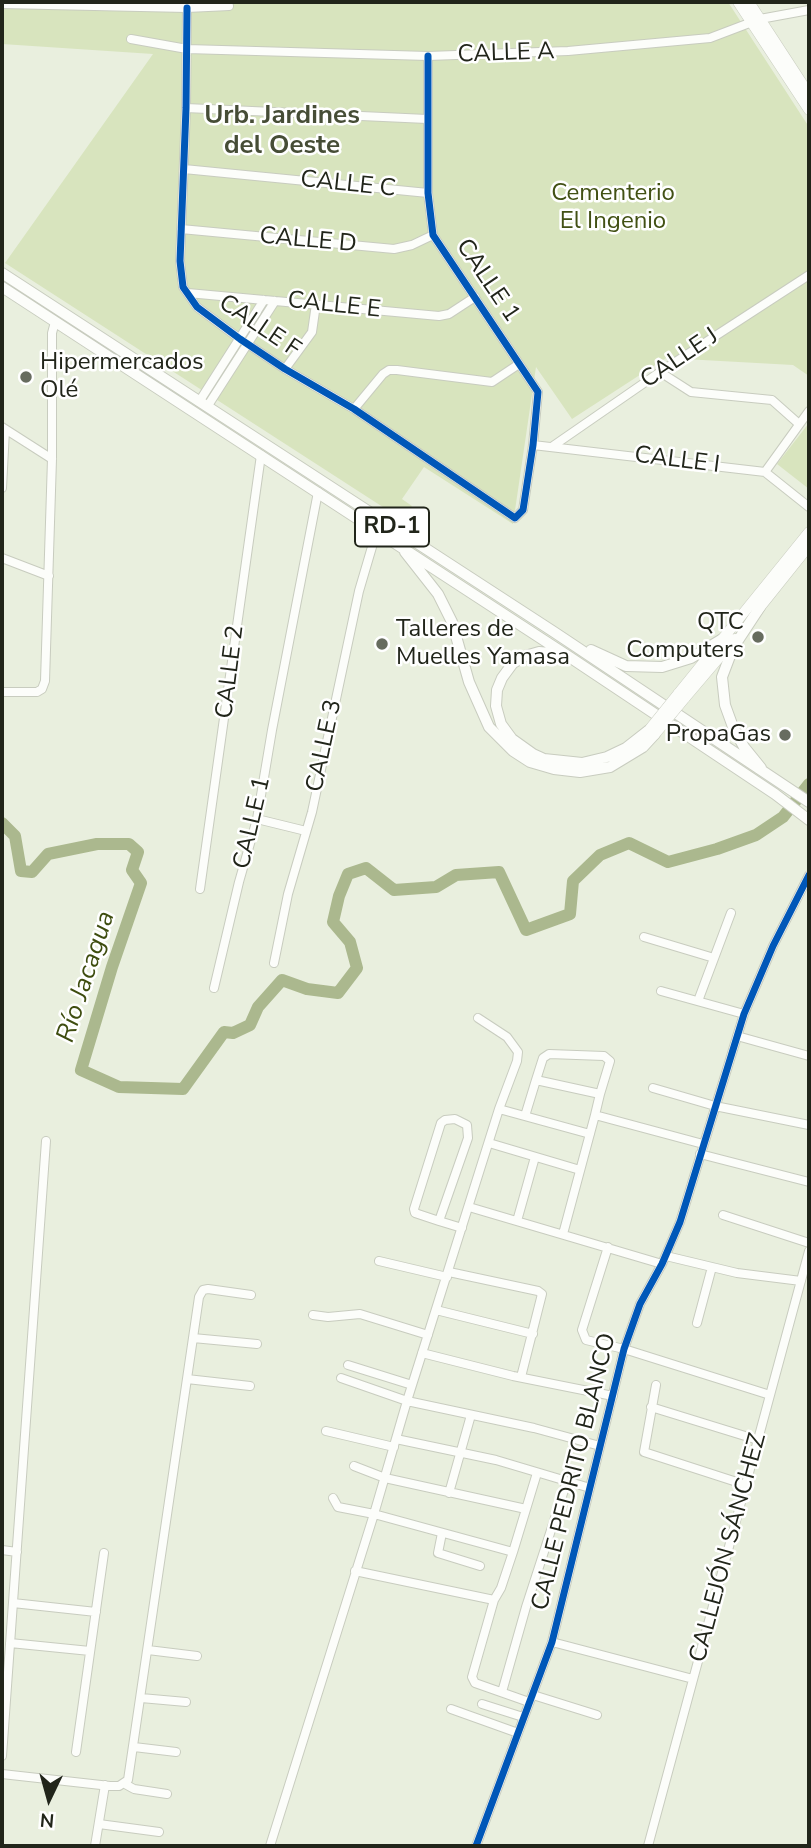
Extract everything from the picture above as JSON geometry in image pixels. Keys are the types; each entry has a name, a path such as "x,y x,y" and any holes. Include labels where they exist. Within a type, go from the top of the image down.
{"highway":[{"name":"RD-1","path":"2,273 554,632 770,778 777,789 809,819"},
{"name":"RD-1","path":"2,287 568,656 777,789 809,802"},
{"path":"399,544 438,594 452,622 469,682 489,727 513,751 530,762 554,769 580,772 610,767 643,747 652,732"},
{"path":"760,607 733,648 722,677 725,705 733,727 744,747 770,778"},
{"path":"554,632 626,666 642,667 677,664 724,638"},
{"path":"568,656 539,652 525,656 513,663 502,678 497,690 496,706 501,724 512,739 533,754 544,758 582,763 607,757 652,732"}],"main road":[{"path":"737,2 756,20 807,87"},
{"path":"749,2 756,20 809,110"},
{"path":"681,697 724,638 809,532"},
{"path":"652,732 809,548"}],"street":[{"path":"6,3 127,4 187,8 229,6"},
{"name":"CALLE F","path":"187,8 181,229 183,287 197,307 240,339 354,409 509,516 518,516"},
{"name":"CALLE A","path":"131,39 187,49 428,56 568,51 709,38 756,20 809,10"},
{"name":"CALLE 1","path":"428,56 428,193 433,235 538,392 523,510 518,516"},
{"path":"186,108 427,118"},
{"name":"CALLE C","path":"184,169 428,193"},
{"name":"CALLE D","path":"181,229 394,249 412,245 433,235"},
{"name":"CALLE J","path":"553,446 660,372 809,275"},
{"name":"CALLE E","path":"188,293 439,316 450,314 475,297"},
{"path":"203,405 264,300"},
{"path":"203,405 248,344 275,300"},
{"path":"285,369 309,338 316,304"},
{"path":"2,692 37,692 46,681 52,459 52,333 55,321"},
{"path":"354,409 389,370 492,382 519,364"},
{"path":"660,372 691,392 772,400 799,424"},
{"path":"809,411 765,472 809,507"},
{"path":"4,429 52,459"},
{"path":"2,488 4,429"},
{"name":"CALLE I","path":"533,444 765,472"},
{"name":"CALLE 2","path":"200,889 261,455"},
{"name":"CALLE 1","path":"214,988 257,819 318,492"},
{"name":"CALLE 3","path":"274,963 356,604 377,530"},
{"path":"2,558 49,576"},
{"path":"257,819 306,831"},
{"name":"CALLE PEDRITO BLANCO","path":"476,1846 552,1642 624,1349 640,1304 664,1260 680,1222 744,1014 809,875"},
{"path":"698,1001 731,913"},
{"path":"644,937 714,958"},
{"path":"661,991 744,1014"},
{"path":"270,1846 518,1052 507,1037 478,1018"},
{"path":"737,1036 809,1056"},
{"path":"525,1116 543,1058 549,1054 604,1056 610,1061 563,1234"},
{"path":"536,1080 600,1094"},
{"path":"653,1088 715,1105 809,1125"},
{"path":"499,1109 590,1134"},
{"path":"595,1115 703,1144"},
{"path":"439,1221 468,1138 467,1125 455,1119 441,1123 414,1209 415,1213 439,1221 463,1227"},
{"path":"2,1755 4,1687 17,1552 46,1141"},
{"path":"489,1143 580,1170"},
{"path":"700,1154 809,1182"},
{"path":"517,1221 535,1157"},
{"path":"470,1207 608,1247 664,1260 801,1281"},
{"path":"723,1215 809,1244"},
{"path":"608,1247 582,1336 591,1342 624,1349 770,1395"},
{"name":"CALLEJÓN SÁNCHEZ","path":"648,1846 809,1251"},
{"path":"379,1261 538,1291 542,1298 521,1377"},
{"path":"697,1323 712,1267"},
{"path":"2,1774 119,1786 125,1784 131,1776 199,1297 203,1290 251,1295"},
{"path":"436,1310 533,1334"},
{"path":"313,1315 328,1317 360,1314 428,1335"},
{"path":"192,1338 257,1344"},
{"path":"422,1353 613,1396"},
{"path":"348,1365 412,1385"},
{"path":"341,1378 407,1401 534,1428 600,1446"},
{"path":"187,1379 250,1386"},
{"path":"656,1385 644,1452 746,1485"},
{"path":"651,1408 758,1440"},
{"path":"449,1493 471,1415"},
{"path":"326,1431 496,1460 590,1488"},
{"path":"354,1466 385,1478 526,1509"},
{"path":"537,1473 501,1588 494,1600 472,1677 475,1683 502,1692 597,1715"},
{"path":"502,1692 567,1481"},
{"path":"333,1498 338,1507 374,1514 513,1552"},
{"path":"442,1533 438,1553 480,1566"},
{"path":"2,1550 17,1552"},
{"path":"76,1752 104,1553"},
{"path":"355,1571 494,1600"},
{"path":"13,1603 96,1612"},
{"path":"552,1642 693,1679"},
{"path":"10,1643 90,1651"},
{"path":"148,1650 197,1656"},
{"path":"141,1698 186,1702"},
{"path":"482,1704 523,1717"},
{"path":"452,1709 517,1733"},
{"path":"134,1748 176,1752"},
{"path":"125,1784 134,1789 167,1794"},
{"path":"95,1846 106,1785"},
{"path":"99,1824 159,1832"}],"green space":[{"name":"Cementerio El Ingenio","path":"2,2 728,2 809,127 809,376 793,365 666,358 572,419 536,367 513,524 424,467 402,499 412,506 403,520 5,263 153,54 2,44"},
{"path":"809,423 809,489 777,464"}],"waterway":[{"name":"Río Jacagua","path":"2,823 15,836 21,871 32,872 48,854 97,844 129,844 138,852 132,870 141,883 81,1070 119,1087 183,1089 224,1032 233,1033 250,1025 258,1007 282,980 307,989 338,993 357,968 350,942 333,922 348,874 366,868 394,890 436,887 456,875 499,872 526,930 570,914 573,881 600,855 629,843 668,862 717,849 756,835 783,817 809,784"}],"cycle path":[{"path":"187,8 180,261 183,287 197,307 240,339 354,409 515,518 523,510 538,392 433,235 428,193 428,56"},
{"path":"476,1846 552,1642 624,1349 640,1304 662,1264 680,1222 744,1014 773,946 809,875"}],"place":[{"name":"Hipermercados Olé","path":"26,377"},
{"name":"QTC Computers","path":"758,637"},
{"name":"Talleres de Muelles Yamasa","path":"382,644"},
{"name":"PropaGas","path":"785,735"}],"district":[{"name":"Urb. Jardines del Oeste","path":"282,132"}]}
